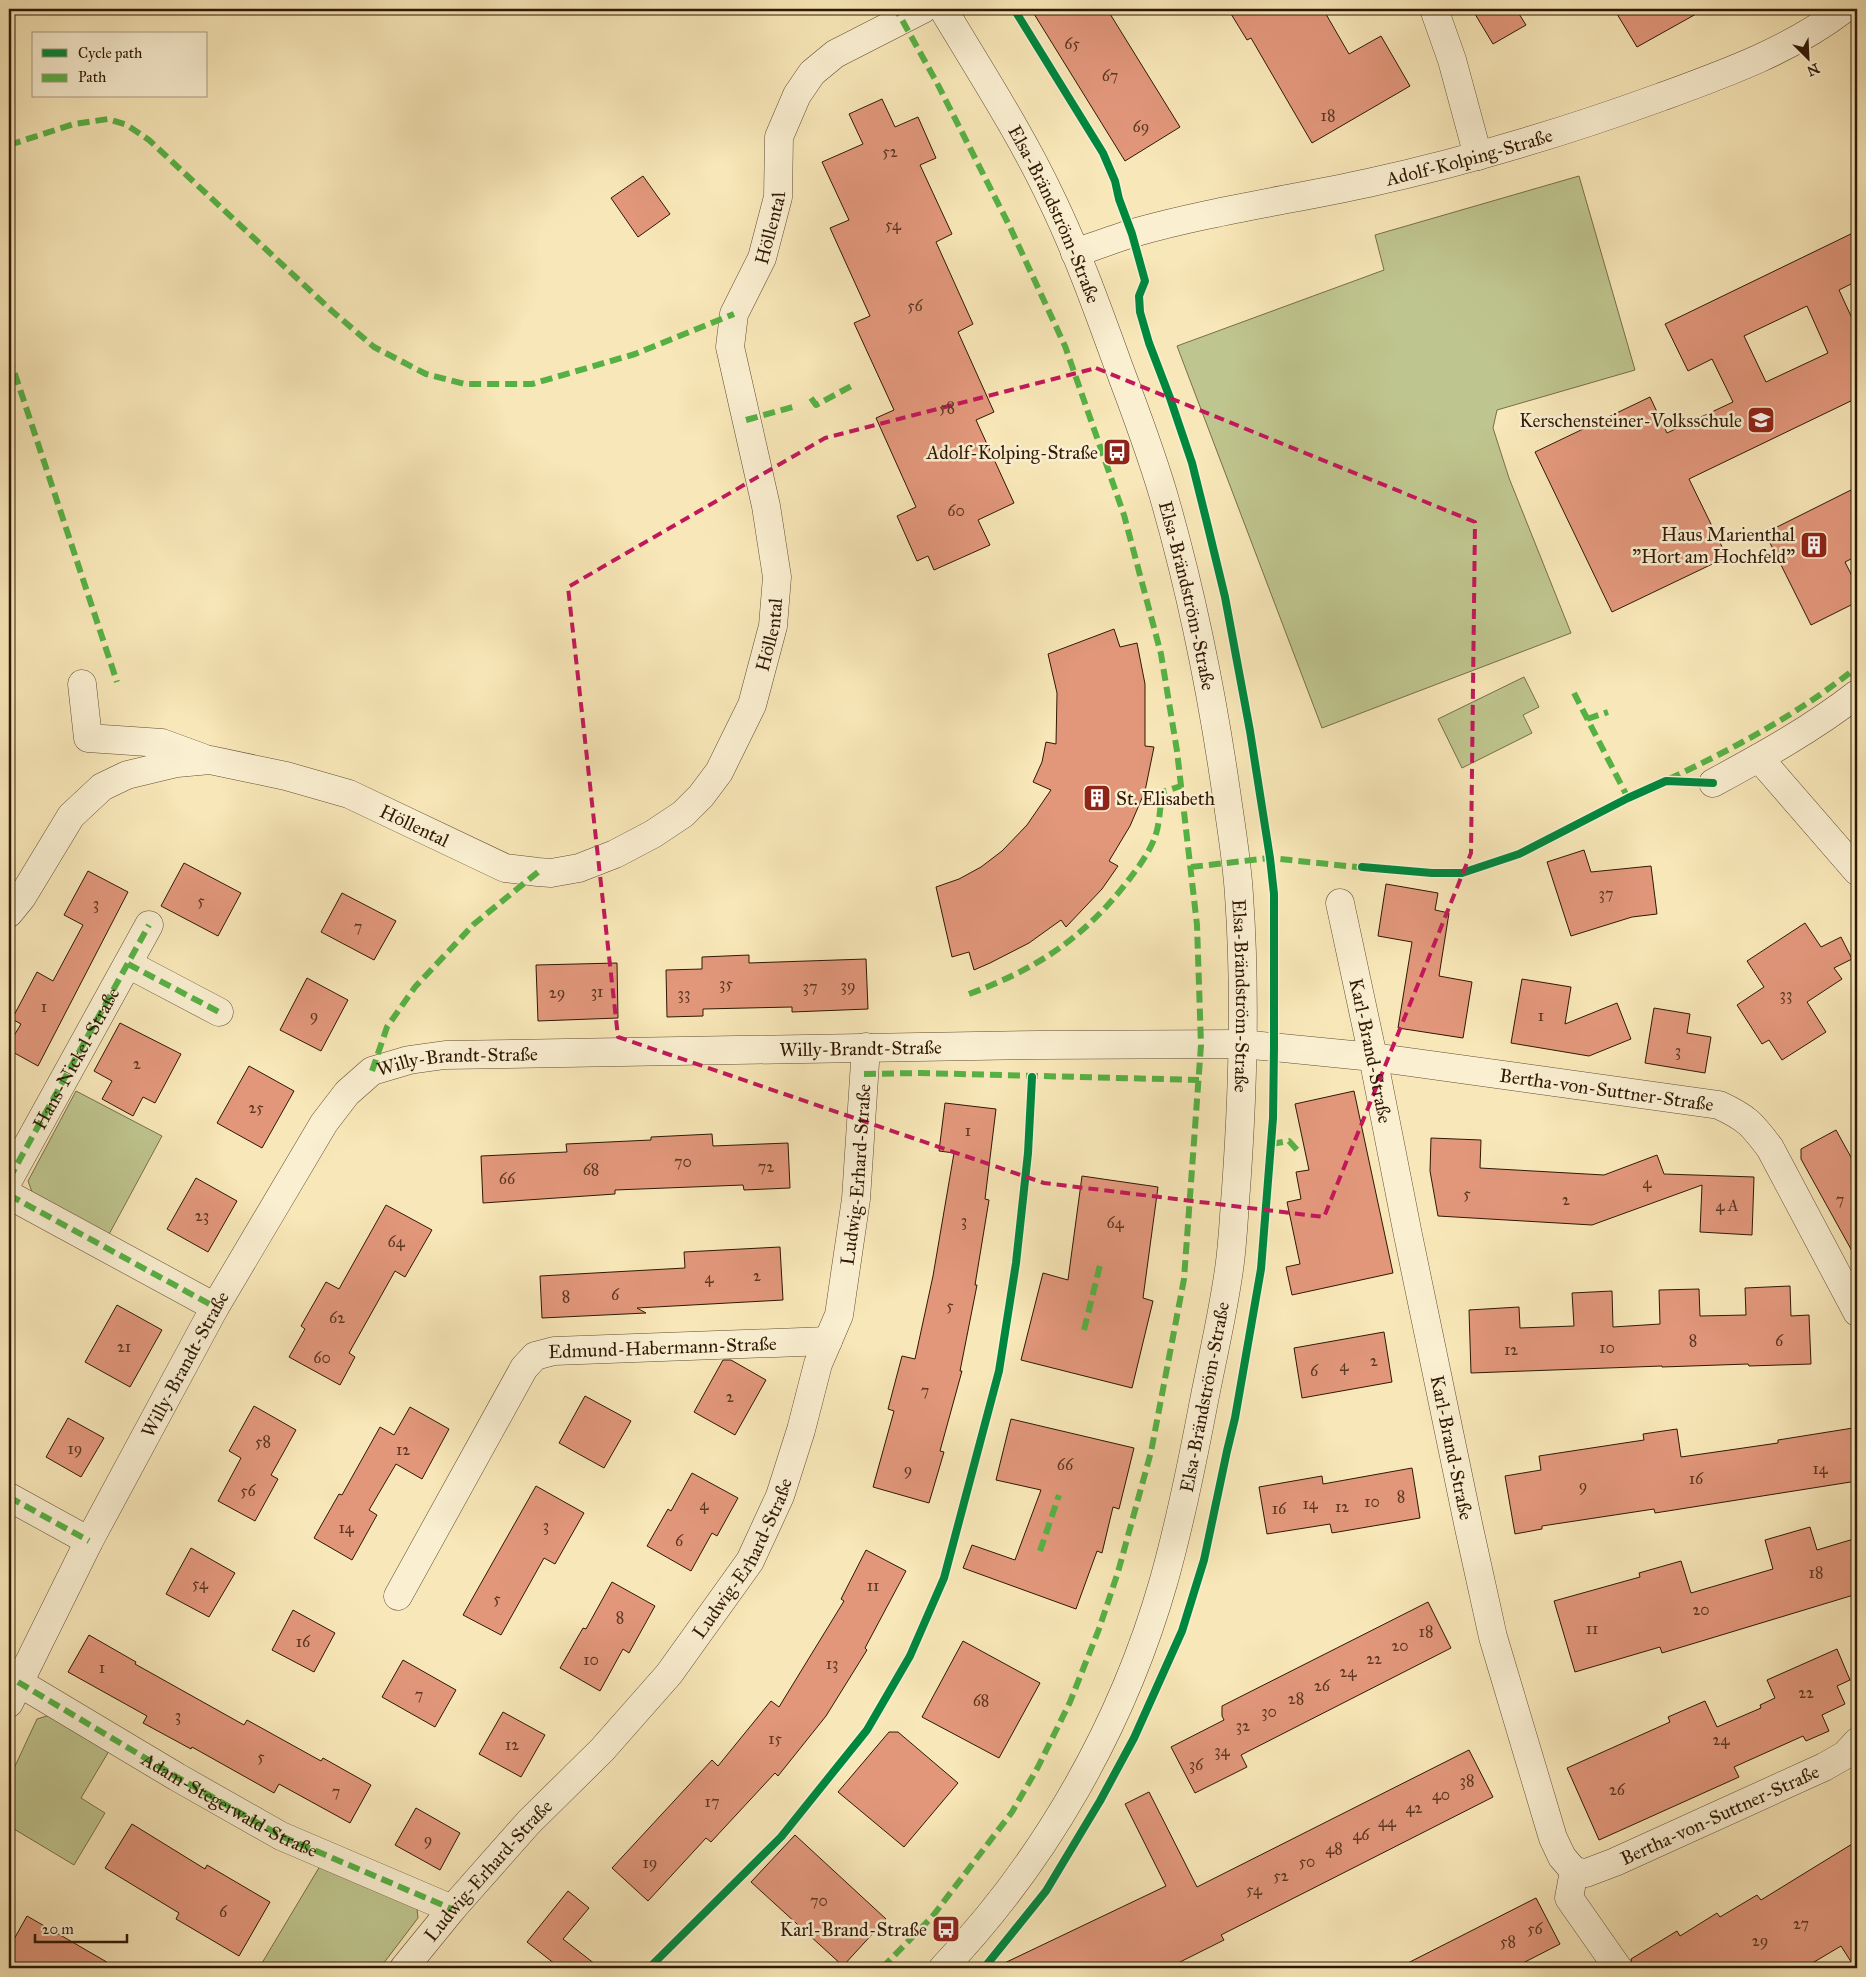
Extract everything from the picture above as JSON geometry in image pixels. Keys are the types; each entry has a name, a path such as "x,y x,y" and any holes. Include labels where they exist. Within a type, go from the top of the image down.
{"street":[{"name":"Höllental","path":"82,684 88,738 162,743 210,760 286,776 349,794 505,868 551,873 579,868 615,854 653,834 682,814 701,796 720,772 752,705 773,626 777,577 766,506 730,347 734,314 762,258 778,197 779,137 797,95 812,73 835,54 923,9"},
{"name":"Elsa-Brändström-Straße","path":"943,9 998,100 1051,197 1075,253 1132,404 1165,502 1206,667 1220,749 1239,895 1242,1044 1241,1118 1230,1264 1195,1449 1164,1579 1146,1636 1121,1700 1100,1745 1047,1838 977,1930 943,1968"},
{"path":"1434,9 1452,60 1478,156"},
{"name":"Adolf-Kolping-Straße","path":"1075,253 1132,234 1186,220 1369,182 1478,156 1564,130 1720,76 1779,48 1829,20 1844,9"},
{"path":"1713,784 1832,713 1857,694"},
{"path":"1759,758 1857,870"},
{"name":"Höllental","path":"9,913 22,898 71,816 102,787 127,775 146,769 210,760"},
{"name":"Karl-Brand-Straße","path":"1340,903 1468,1528 1493,1636 1553,1838 1562,1857 1574,1871"},
{"name":"Hans-Nickel-Straße","path":"9,1179 149,926"},
{"path":"128,964 219,1012"},
{"name":"Willy-Brandt-Straße","path":"14,1692 90,1542 215,1307 324,1123 347,1093 372,1071 409,1060 445,1055 866,1047 1242,1044"},
{"name":"Bertha-von-Suttner-Straße","path":"1242,1044 1373,1057 1719,1105 1741,1115 1755,1127 1770,1148 1857,1312"},
{"name":"Ludwig-Erhard-Straße","path":"404,1968 452,1908 529,1822 602,1750 669,1674 750,1561 780,1496 801,1430 818,1364 839,1316 856,1199 866,1047"},
{"path":"9,1195 215,1307"},
{"name":"Edmund-Habermann-Straße","path":"398,1596 524,1368 535,1356 554,1351 828,1341"},
{"path":"9,1497 90,1542"},
{"name":"Adam-Stegerwald-Straße","path":"14,1692 177,1777 281,1836 452,1908"},
{"name":"Bertha-von-Suttner-Straße","path":"1574,1871 1586,1873 1615,1862 1824,1768 1845,1755 1857,1742"},
{"path":"1574,1871 1569,1898 1618,1968"}],"highlighted area":[{"path":"1096,368 1475,522 1471,853 1324,1217 1044,1183 618,1037 568,587 825,438"}],"green space":[{"path":"1579,176 1635,370 1497,410 1493,428 1509,478 1571,633 1322,728 1177,346 1384,270 1375,235"},
{"path":"1524,677 1539,707 1523,715 1532,733 1462,768 1438,719"},
{"path":"76,1091 162,1136 107,1238 35,1200 28,1181"},
{"path":"50,1715 109,1751 81,1798 105,1813 74,1865 9,1826 9,1779 37,1719"},
{"path":"320,1866 413,1903 417,1909 418,1918 380,1968 259,1968"}],"building":[{"path":"1031,9 1107,9 1180,127 1125,161"},
{"path":"1228,9 1323,9 1349,54 1381,36 1410,86 1312,143 1251,38 1247,40"},
{"path":"1472,9 1516,9 1526,25 1493,44"},
{"path":"1614,9 1705,9 1637,47"},
{"path":"882,99 895,127 918,117 936,158 920,165 952,234 936,242 973,324 958,332 994,412 976,420 1014,503 978,520 990,545 934,570 928,556 917,561 897,516 916,507 876,418 894,410 854,323 870,316 830,228 849,220 822,162 863,144 849,114"},
{"path":"643,176 670,214 638,237 611,198"},
{"name":"Kerschensteiner-Volksschule","path":"1857,231 1857,281 1839,290 1857,329 1857,398 1689,479 1727,557 1612,612 1535,452 1650,397 1667,433 1733,402 1712,359 1688,371 1665,324","holes":["1807,306 1828,353 1766,382 1744,336"]},
{"name":"Haus Marienthal \"Hort am Hochfeld\"","path":"1857,487 1857,556 1845,562 1857,586 1857,602 1811,625 1765,533"},
{"name":"St. Elisabeth","path":"1114,629 1120,647 1137,643 1145,684 1145,746 1154,747 1145,791 1130,826 1109,861 1118,866 1102,889 1066,927 1061,920 1029,943 974,970 969,952 952,957 936,887 959,879 981,867 1002,851 1027,825 1051,790 1033,782 1042,762 1046,742 1056,744 1057,693 1048,654"},
{"path":"1584,850 1591,872 1651,866 1657,914 1632,917 1571,936 1547,862"},
{"path":"184,863 241,893 218,936 161,906"},
{"path":"88,871 128,892 38,1066 9,1050 9,1044 21,1024 12,1019 37,972 53,981 83,925 64,915"},
{"path":"1386,884 1438,893 1435,910 1449,913 1439,976 1472,982 1463,1038 1398,1028 1412,942 1378,936"},
{"path":"342,893 396,921 374,960 321,932"},
{"path":"1805,923 1821,947 1841,937 1852,959 1834,968 1842,979 1807,1002 1826,1032 1782,1060 1769,1040 1762,1044 1737,1005 1764,987 1747,961"},
{"path":"749,955 749,963 866,959 868,1009 792,1012 792,1007 703,1009 703,1016 667,1017 666,970 702,969 702,957"},
{"path":"617,963 618,1018 538,1021 536,965"},
{"path":"307,978 348,1000 321,1051 280,1030"},
{"path":"1522,979 1571,987 1565,1024 1617,1003 1631,1039 1589,1056 1511,1043"},
{"path":"1654,1008 1690,1014 1687,1033 1711,1037 1705,1073 1645,1063"},
{"path":"120,1023 181,1054 155,1103 143,1097 133,1116 102,1099 112,1081 94,1071"},
{"path":"249,1066 294,1091 262,1148 217,1123"},
{"path":"1354,1091 1393,1273 1292,1295 1286,1267 1300,1264 1287,1202 1301,1199 1296,1172 1309,1170 1295,1104"},
{"path":"945,1103 996,1109 985,1199 989,1200 975,1285 977,1285 960,1371 962,1371 940,1451 944,1452 929,1503 873,1487 894,1411 888,1409 902,1356 915,1359 933,1276 954,1153 939,1151"},
{"path":"1836,1130 1857,1168 1857,1260 1801,1159 1801,1149"},
{"path":"712,1134 713,1146 788,1143 790,1188 744,1190 743,1185 615,1190 615,1194 483,1203 481,1156 567,1152 566,1144 651,1140 651,1137"},
{"path":"1431,1138 1481,1140 1480,1168 1604,1175 1657,1155 1664,1174 1754,1177 1752,1235 1700,1232 1702,1185 1592,1225 1438,1216 1430,1171"},
{"path":"1082,1176 1158,1187 1143,1298 1153,1301 1132,1388 1021,1360 1043,1273 1068,1280"},
{"path":"196,1178 237,1201 208,1252 167,1229"},
{"path":"386,1205 432,1230 405,1277 395,1271 349,1353 355,1357 340,1385 289,1357 305,1329 301,1326 326,1282 339,1289"},
{"path":"780,1247 783,1300 637,1308 646,1313 542,1318 540,1276 685,1268 684,1252"},
{"path":"1790,1286 1791,1316 1809,1315 1811,1364 1662,1366 1471,1373 1469,1310 1519,1307 1520,1328 1574,1326 1572,1293 1612,1291 1613,1327 1660,1324 1659,1290 1699,1289 1700,1316 1746,1315 1745,1288"},
{"path":"117,1305 162,1330 130,1387 85,1362"},
{"path":"1384,1332 1392,1382 1302,1398 1294,1348"},
{"path":"723,1360 731,1360 766,1380 735,1435 694,1412"},
{"path":"585,1396 631,1421 604,1468 559,1443"},
{"path":"254,1406 296,1430 271,1475 278,1479 255,1521 218,1501 241,1458 229,1451"},
{"path":"410,1407 449,1429 422,1479 396,1464 369,1510 377,1515 352,1560 314,1538 339,1494 342,1495 380,1427 394,1435"},
{"path":"68,1418 104,1438 81,1477 46,1457"},
{"path":"1011,1419 1134,1448 1119,1509 1113,1507 1102,1553 1097,1551 1076,1609 963,1568 972,1545 1015,1560 1041,1490 996,1480"},
{"path":"1853,1428 1857,1453 1857,1481 1655,1513 1654,1509 1542,1526 1542,1529 1515,1534 1505,1476 1541,1470 1539,1456 1644,1440 1643,1434 1677,1429 1681,1457 1778,1443 1778,1440"},
{"path":"1412,1468 1420,1518 1332,1533 1330,1524 1267,1534 1259,1487 1322,1476 1323,1484"},
{"path":"692,1473 738,1498 717,1536 712,1533 691,1571 647,1546 668,1509 671,1511"},
{"path":"536,1486 584,1513 555,1564 544,1558 501,1635 463,1615"},
{"path":"1810,1527 1817,1550 1857,1538 1857,1594 1662,1653 1660,1647 1575,1672 1554,1601 1640,1577 1639,1573 1681,1561 1691,1593 1773,1569 1765,1540"},
{"path":"191,1548 235,1573 209,1617 166,1594"},
{"path":"866,1550 906,1571 865,1648 867,1650 826,1716 778,1776 775,1773 711,1842 706,1838 648,1901 612,1868 712,1760 718,1766 771,1701 779,1707 844,1601 841,1599"},
{"path":"612,1582 655,1606 629,1653 623,1649 600,1691 560,1668 583,1628 586,1629"},
{"path":"1428,1602 1451,1648 1241,1755 1247,1767 1195,1793 1171,1747 1224,1720 1222,1706"},
{"path":"293,1610 335,1633 314,1672 272,1650"},
{"path":"89,1635 136,1662 135,1664 244,1725 247,1720 321,1761 323,1758 371,1785 350,1823 279,1784 274,1793 192,1747 191,1749 143,1723 147,1716 68,1672"},
{"path":"963,1641 1040,1683 999,1758 922,1717"},
{"path":"1837,1649 1850,1680 1837,1686 1845,1704 1822,1715 1829,1731 1806,1741 1803,1736 1734,1767 1739,1777 1599,1840 1567,1768 1670,1722 1668,1717 1705,1701 1717,1727 1761,1708 1760,1705 1775,1698 1767,1680"},
{"path":"403,1660 456,1690 435,1727 382,1697"},
{"path":"503,1712 545,1735 521,1777 479,1754"},
{"path":"889,1732 898,1732 958,1783 904,1847 838,1792"},
{"path":"1469,1750 1493,1797 1221,1935 1224,1940 1168,1968 994,1968 1166,1886 1125,1804 1149,1792 1197,1887"},
{"path":"416,1808 460,1833 440,1870 395,1845"},
{"path":"132,1824 205,1869 207,1865 270,1902 239,1956 176,1919 179,1913 105,1868"},
{"path":"795,1835 886,1919 843,1966 751,1882"},
{"path":"1857,1841 1857,1968 1855,1968 1841,1946 1804,1968 1633,1968 1631,1959 1677,1931 1680,1936 1717,1913 1720,1917 1757,1895 1761,1900"},
{"path":"568,1891 589,1908 563,1939 600,1968 560,1968 527,1942"},
{"path":"1536,1898 1560,1944 1523,1963 1512,1968 1398,1968"},
{"path":"27,1916 117,1968 9,1968 9,1948"}],"marked path":[{"path":"882,1968 932,1917 1012,1812 1038,1767 1070,1702 1099,1629 1118,1572 1151,1452 1184,1279 1201,1045 1197,925 1177,751 1161,654 1124,515 1065,346 1009,225 937,83 896,9"},
{"path":"9,145 74,124 108,119 127,125 149,140 332,311 374,347 426,374 465,384 532,384 635,354 734,314"},
{"path":"9,356 117,682"},
{"path":"811,398 816,405 855,384"},
{"path":"746,420 796,406"},
{"path":"1669,779 1766,729 1813,700 1857,667"},
{"path":"1574,693 1628,798"},
{"path":"1587,719 1608,712"},
{"path":"969,994 1037,963 1057,950 1093,920 1127,882 1150,849 1158,826 1162,792 1181,786"},
{"path":"1191,867 1270,858 1366,868"},
{"path":"372,1071 387,1027 415,987 474,924 538,872"},
{"path":"9,1179 149,925"},
{"path":"128,964 219,1012"},
{"path":"864,1074 921,1073 1199,1080"},
{"path":"1271,1144 1289,1141 1300,1153"},
{"path":"9,1195 215,1307"},
{"path":"1084,1330 1101,1261"},
{"path":"1040,1551 1059,1495"},
{"path":"9,1497 89,1541"},
{"path":"18,1682 177,1777 281,1836 452,1909"}],"cycle path":[{"path":"984,1968 1046,1891 1100,1801 1134,1738 1182,1631 1204,1560 1235,1418 1261,1269 1273,1118 1274,894 1250,731 1225,597 1192,463 1149,343 1140,312 1139,296 1145,281 1115,181 1103,153 1014,9"},
{"path":"1362,867 1432,873 1462,873 1519,854 1628,798 1666,781 1713,783"},
{"path":"649,1968 781,1837 867,1730 910,1656 944,1578 999,1371 1016,1263 1028,1153 1032,1077"}],"place":[{"name":"Kerschensteiner-Volksschule","path":"1761,420"},
{"name":"Adolf-Kolping-Straße","path":"1117,452"},
{"name":"Haus Marienthal \"Hort am Hochfeld\"","path":"1814,545"},
{"name":"St. Elisabeth","path":"1097,798"},
{"name":"Karl-Brand-Straße","path":"946,1929"}]}
